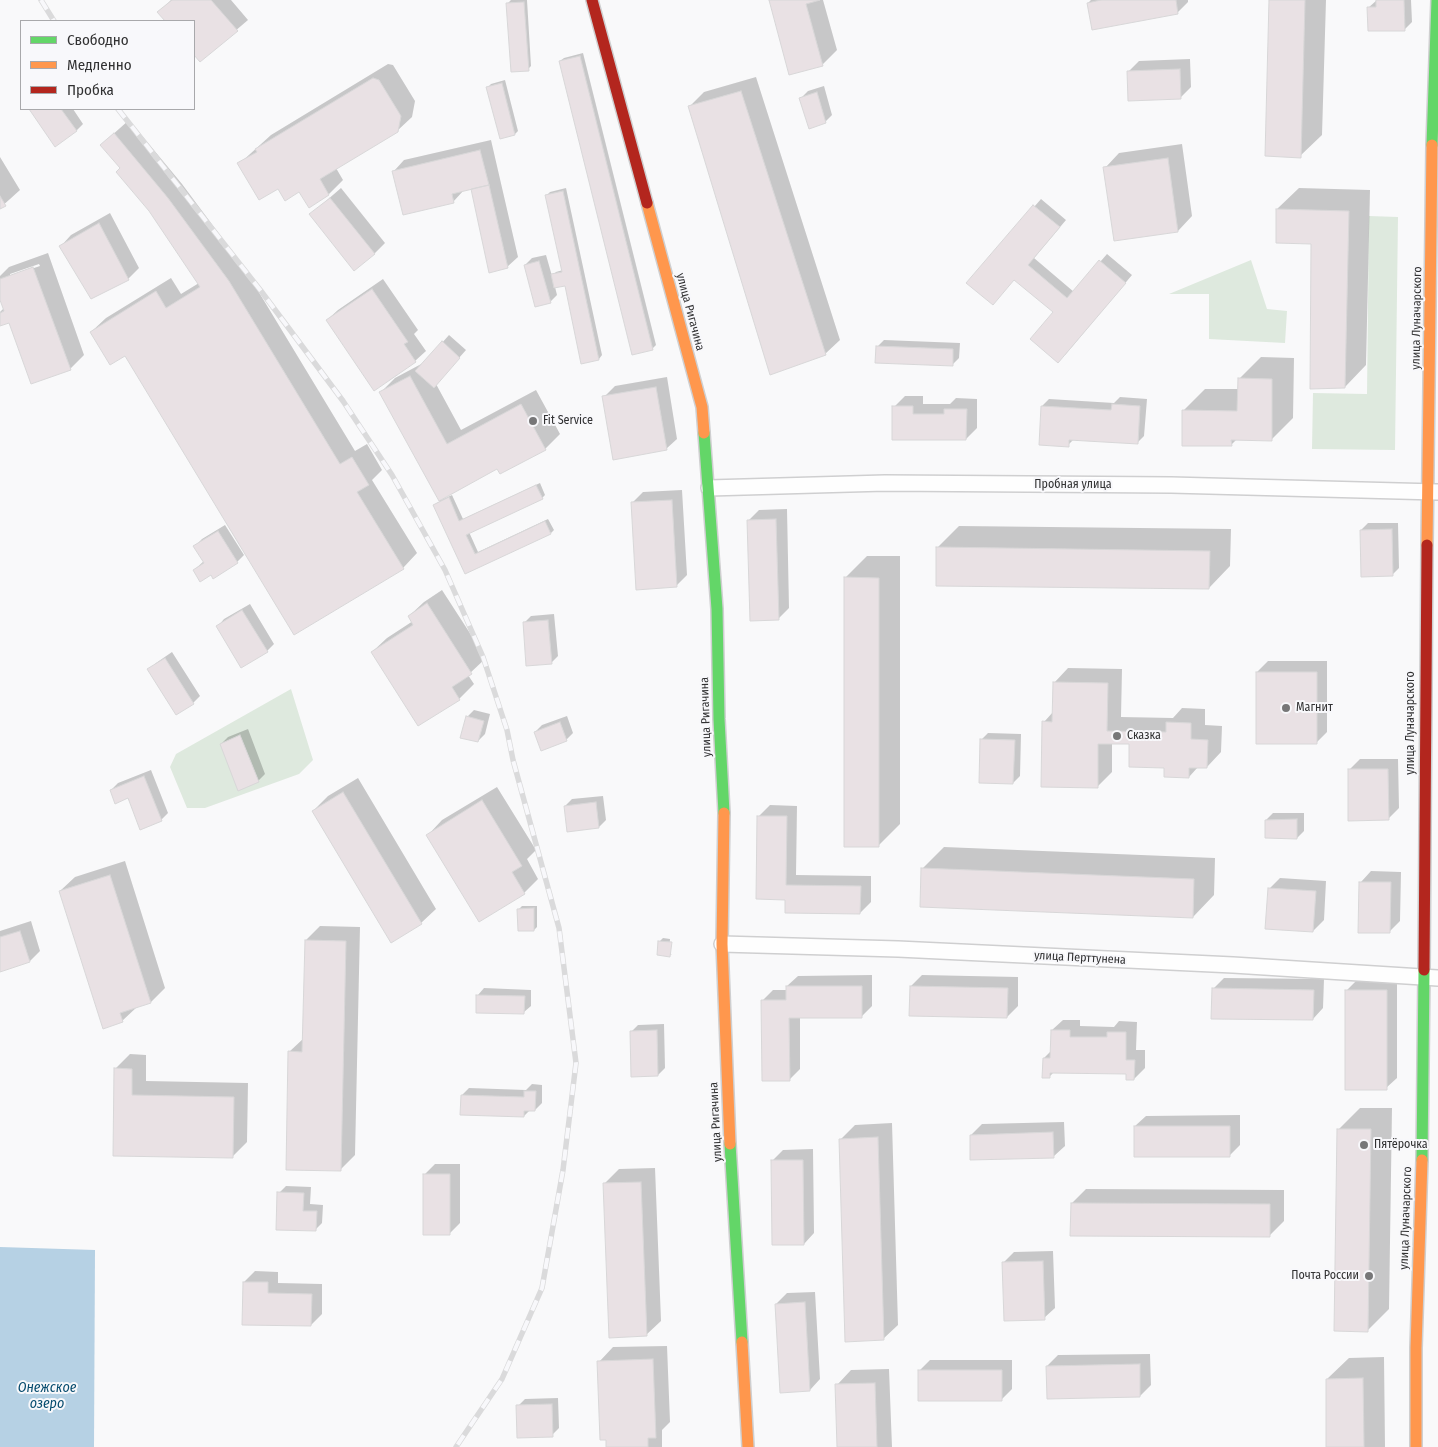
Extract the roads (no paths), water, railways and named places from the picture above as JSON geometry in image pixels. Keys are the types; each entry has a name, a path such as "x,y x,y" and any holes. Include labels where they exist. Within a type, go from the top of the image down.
{"main road":[{"name":"улица Ригачина","path":"592,0 702,407 717,609 719,719 724,807 722,944 729,1115 748,1447"},
{"name":"улица Луначарского","path":"1416,1447 1416,1348 1424,1106 1431,977 1437,0"}],"street":[{"name":"Пробная улица","path":"709,488 885,483 1171,485 1433,492"},
{"name":"улица Перттунена","path":"722,944 1233,964 1431,977"}],"water":[{"name":"Онежское озеро","path":"0,1247 95,1250 94,1447 0,1447"}],"railway":[{"path":"41,0 53,20"},
{"path":"119,110 261,291 343,401 392,475 445,570 483,657 507,730 513,760 559,928 576,1063 563,1170 542,1288 502,1379 456,1447"}],"place":[{"name":"Fit Service","path":"533,421"},
{"name":"Магнит","path":"1286,708"},
{"name":"Сказка","path":"1117,736"},
{"name":"Пятёрочка","path":"1364,1145"},
{"name":"Почта России","path":"1369,1276"}]}
